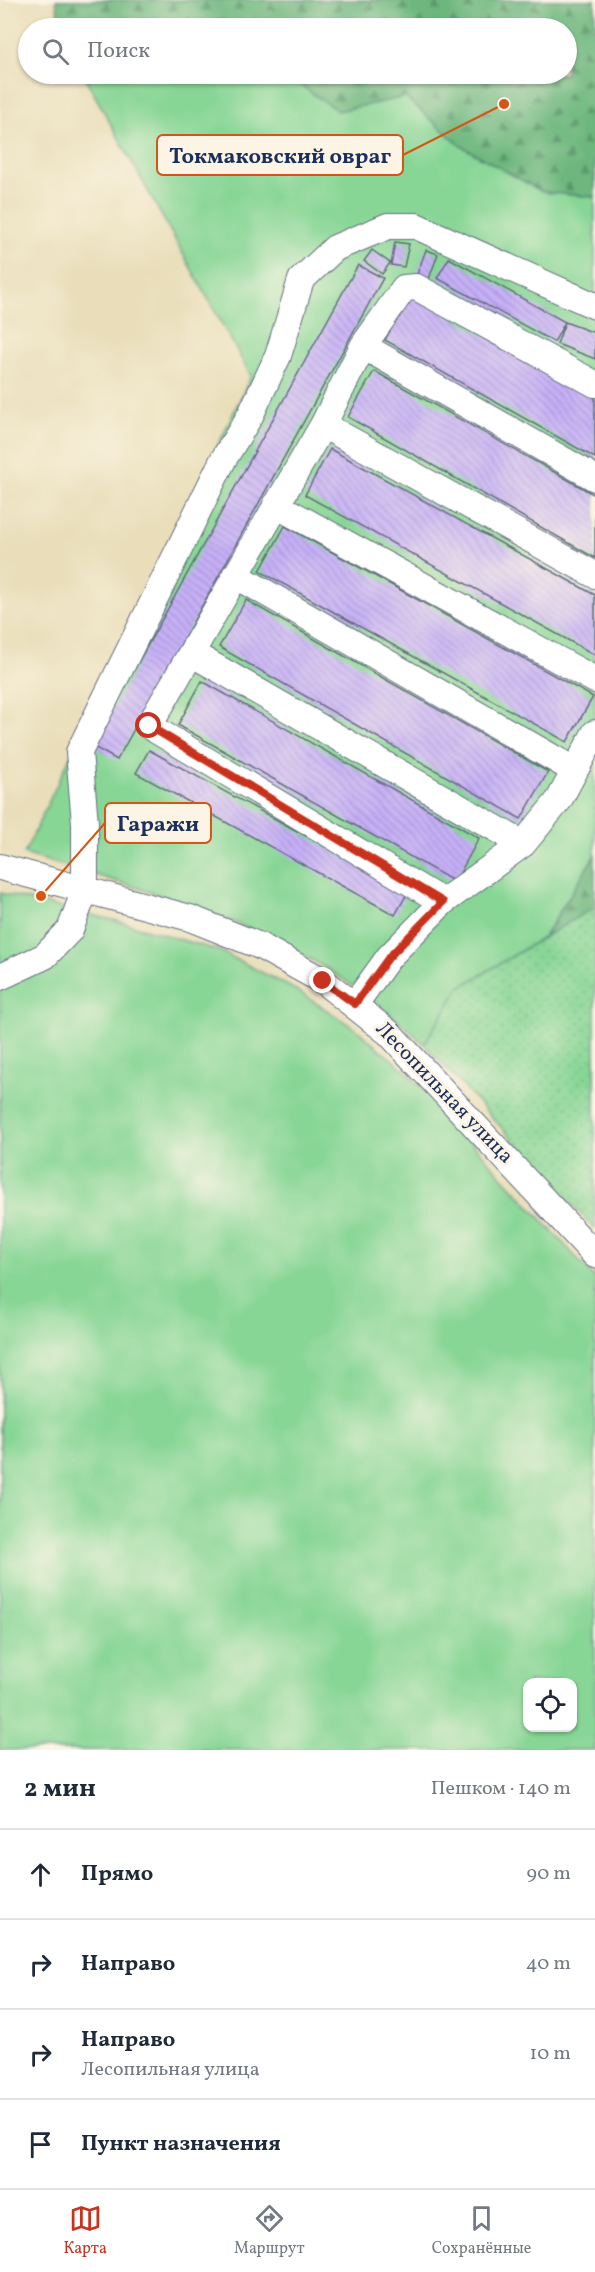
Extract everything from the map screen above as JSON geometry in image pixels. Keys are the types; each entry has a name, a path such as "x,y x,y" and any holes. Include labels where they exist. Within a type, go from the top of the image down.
{"street":[{"path":"0,977 45,956 70,930 85,890 85,823 79,752 223,460 250,416 278,356 301,280 335,248 388,226 416,226 595,306"},
{"path":"443,902 149,726 323,425 363,346 404,288 416,287 595,384"},
{"path":"363,346 595,478"},
{"path":"323,425 595,575"},
{"path":"276,505 595,680"},
{"path":"235,575 574,770"},
{"path":"191,653 523,844"},
{"path":"355,1004 389,957 443,902 523,844 559,801 595,734"},
{"name":"Лесопильная улица","path":"0,867 190,918 260,946 323,981 389,1033 595,1255"}],"green space":[{"path":"56,0 595,0 595,197 543,192 461,146 405,97 338,111 299,84 577,84 577,18 59,18"},
{"path":"89,84 299,84 338,111 405,97 461,146 543,192 595,197 595,855 544,937 459,988 424,1044 379,1005 333,973 285,946 236,923 186,904 24,854 251,376"},
{"path":"595,855 595,907 544,937"},
{"path":"0,893 121,922 220,951 296,990 356,1029 409,1074 595,1278 595,1750 0,1750"},
{"path":"595,907 595,1229 424,1044 459,988"}],"building":[{"path":"395,242 409,244 404,267 391,265"},
{"path":"372,250 390,263 382,274 364,261"},
{"path":"426,250 438,254 429,279 417,274"},
{"path":"449,258 565,322 554,342 437,278"},
{"path":"358,265 383,278 117,760 92,746"},
{"path":"411,294 595,398 595,458 385,340"},
{"path":"565,322 595,333 595,359 557,344"},
{"path":"374,371 595,495 595,558 348,417"},
{"path":"330,449 595,595 595,655 305,495"},
{"path":"285,526 593,697 567,742 260,571"},
{"path":"246,600 548,772 521,819 219,647"},
{"path":"202,681 479,838 455,882 178,725"},
{"path":"149,750 408,892 395,915 136,773"}],"place":[{"name":"Токмаковский овраг","path":"504,104"},
{"name":"Гаражи","path":"41,896"}],"route":[{"path":"149,726 443,902 389,957 355,1004 323,981"}]}
